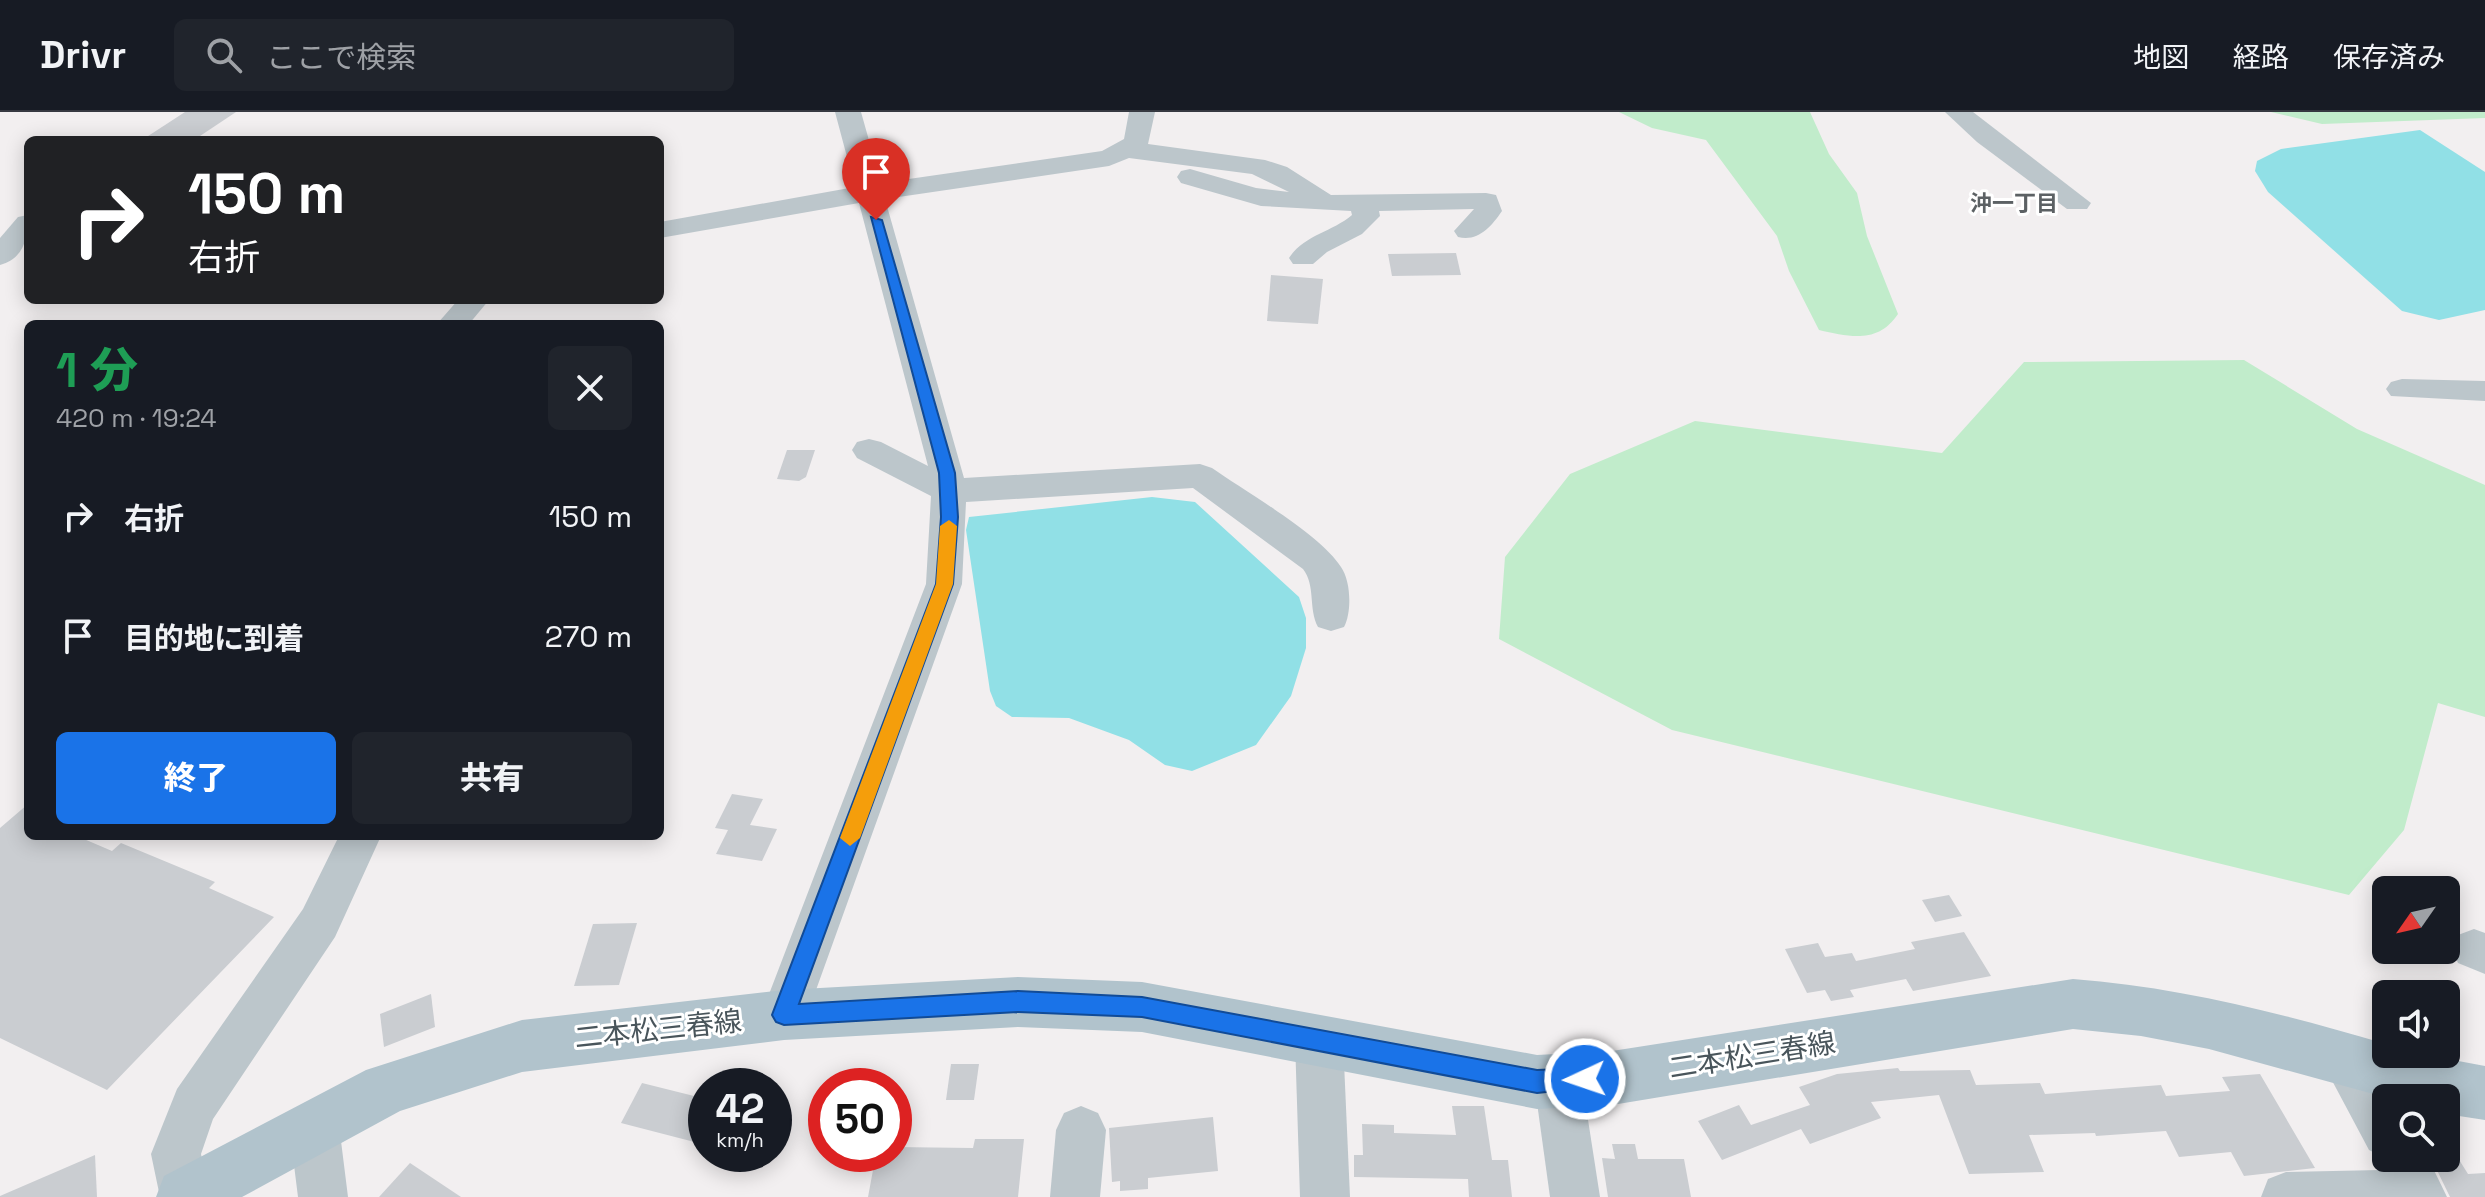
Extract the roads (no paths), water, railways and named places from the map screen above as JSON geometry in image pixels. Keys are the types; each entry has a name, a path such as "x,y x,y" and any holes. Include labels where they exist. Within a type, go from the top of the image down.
{"main road":[{"name":"二本松三春線","path":"185,1197 386,1089 522,1046 784,1015 1018,1002 1142,1007 1537,1082 1612,1078 2073,1004 2129,1007 2344,1058 2449,1090 2485,1093"}],"street":[{"path":"784,1015 944,584 950,491 938,433 868,193 848,112"},
{"path":"1124,152 1136,143 1142,112"},
{"path":"1958,112 1973,128 2048,177 2077,203"},
{"path":"664,229 1124,152 1256,166 1278,173 1325,203 1486,201 1488,211 1468,231"},
{"path":"1303,258 1315,247 1359,225 1366,216 1363,203"},
{"path":"0,256 24,228"},
{"path":"456,320 470,304"},
{"path":"2402,389 2485,391"},
{"path":"869,450 950,491 1200,476 1316,560 1328,575 1331,617"},
{"path":"185,1197 176,1154 194,1106 319,923 358,840"},
{"path":"1319,1040 1325,1197"},
{"path":"2344,1058 2372,1108"},
{"path":"1558,1081 1575,1197"},
{"path":"314,1125 323,1197"},
{"path":"1075,1197 1081,1130"},
{"path":"2286,1197 2414,1183"}],"water":[{"path":"2420,130 2485,172 2485,310 2439,320 2402,311 2268,192 2255,171 2257,161 2281,149"},
{"path":"1152,497 1195,502 1299,597 1306,618 1306,648 1291,696 1256,745 1192,771 1165,765 1129,740 1069,718 1012,717 996,706 990,691 966,530 969,517"}],"district":[{"name":"沖一丁目","path":"2014,203"}]}
